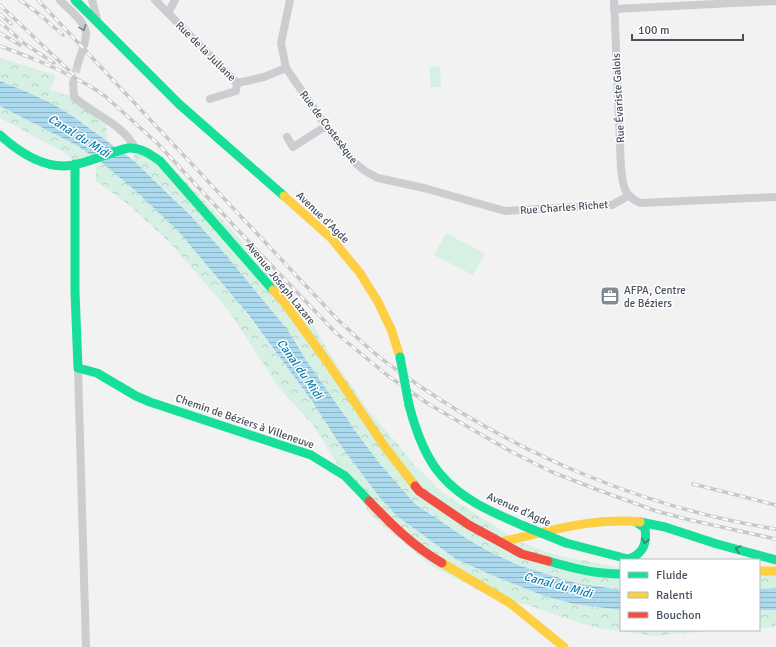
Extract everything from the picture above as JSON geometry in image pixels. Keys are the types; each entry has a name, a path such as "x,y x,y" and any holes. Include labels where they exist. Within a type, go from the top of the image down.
{"main road":[{"name":"Avenue d'Agde","path":"75,0 179,104 331,238 360,273 378,302 391,329 400,357 409,405 415,426 422,444 441,476 461,493 491,512 566,543 626,559"},
{"name":"Avenue Joseph Lazare","path":"0,135 24,155 52,165 66,166 80,163 125,149 135,148 148,152 160,161 284,302 386,447 419,491 469,525 522,554 578,570 606,574 620,574"},
{"path":"78,368 75,292 80,163"},
{"name":"Chemin de Béziers à Villeneuve","path":"78,368 97,373 136,396 150,402 311,455 332,467 345,476 390,523 424,553 510,603 564,647"},
{"path":"501,542 580,525 610,521 634,521 663,526 776,560"},
{"path":"632,559 643,550 647,539 645,528 634,521"},
{"path":"760,572 776,572"}],"street":[{"path":"60,0 83,24 86,31 86,36 78,63"},
{"path":"92,0 94,12 100,25"},
{"name":"Rue de la Juliane","path":"155,0 237,83 264,77 286,68"},
{"path":"168,13 175,0"},
{"name":"Rue de Costesèque","path":"290,0 281,43 286,68 326,126 354,162 365,171 378,178 446,194"},
{"name":"Rue Évariste Galois","path":"614,0 621,168 623,182 628,196"},
{"path":"614,9 776,1"},
{"path":"210,99 236,91 237,83"},
{"path":"73,84 74,98 122,130 135,148"},
{"path":"287,137 293,147 326,126"},
{"name":"Rue Charles Richet","path":"446,194 505,211 612,205 628,196"},
{"path":"628,196 640,203 776,197"},
{"path":"78,368 86,647"}],"green space":[{"path":"0,58 56,75 50,90 74,97 105,119 108,141 57,106 0,81"},
{"path":"440,66 441,87 430,87 430,67"},
{"path":"0,106 78,146 91,155 75,164 67,154 0,118"},
{"path":"145,152 180,175 286,288 311,320 329,353 371,414 415,466 443,493 520,542 552,554 620,568 620,590 578,583 519,565 492,553 467,539 415,504 380,464 356,432 306,360 287,329 219,247 170,194 133,160 135,153"},
{"path":"103,163 136,191 179,232 228,289 312,401 339,443 380,498 397,516 456,559 489,574 544,596 574,604 620,610 620,631 708,631 655,636 604,629 583,624 529,605 491,597 432,566 372,516 313,425 279,388 229,311 171,244 130,206 96,181 96,166"},
{"path":"446,233 485,254 473,275 434,255"},
{"path":"760,571 776,571 776,588 760,589"},
{"path":"760,610 776,610 776,627 760,628"}],"water":[{"name":"Canal du Midi","path":"0,81 53,104 74,117 133,160 189,214 219,247 287,329 306,360 356,432 380,464 415,504 467,539 518,565 576,583 620,590 620,610 574,604 544,596 489,574 456,559 397,516 380,498 339,443 312,401 248,314 179,232 136,191 101,162 78,146 0,106"},
{"path":"776,588 776,610 760,610 760,589"}],"tunnel":[{"path":"73,84 78,63"}],"railway":[{"path":"20,0 63,35"},
{"path":"38,0 338,320 394,368 459,411 501,435 544,457 589,476 635,494 681,508 729,520 776,529"},
{"path":"0,5 74,75"},
{"path":"0,14 11,24"},
{"path":"0,22 25,44 54,63"},
{"path":"0,33 20,45"},
{"path":"0,46 57,69 90,86 105,96 157,143 336,333 387,375 427,403 512,452 552,472 598,490 656,511 776,539"},
{"path":"693,484 776,505"}],"traffic: fast":[{"path":"75,0 179,104 284,196"},
{"path":"0,135 26,155 36,160 57,166 78,164 128,148 141,150 149,154 160,161 273,290"},
{"path":"75,164 75,292 78,368 97,373 136,396 150,402 311,455 345,476 369,501"},
{"path":"400,357 409,405"},
{"path":"409,405 425,451 435,468 449,484 479,505 524,526"},
{"path":"629,559 638,554 645,543 645,528 636,522"},
{"path":"640,522 665,527 717,544 776,560"},
{"path":"524,526 566,543"},
{"path":"566,543 628,559"},
{"path":"548,561 584,570 620,574"}],"traffic: slow":[{"path":"284,196 331,238 360,273 378,302 391,329 400,357"},
{"path":"273,290 284,302 328,363 385,447 415,486"},
{"path":"501,542 587,523 622,521 640,522"},
{"path":"442,563 510,603 564,647"},
{"path":"760,571 776,571"}],"traffic: jam":[{"path":"415,486 419,491 469,525 522,554 548,561"},
{"path":"369,501 394,527 422,550 442,563"}],"place":[{"name":"AFPA, Centre de Béziers","path":"610,296"}]}
